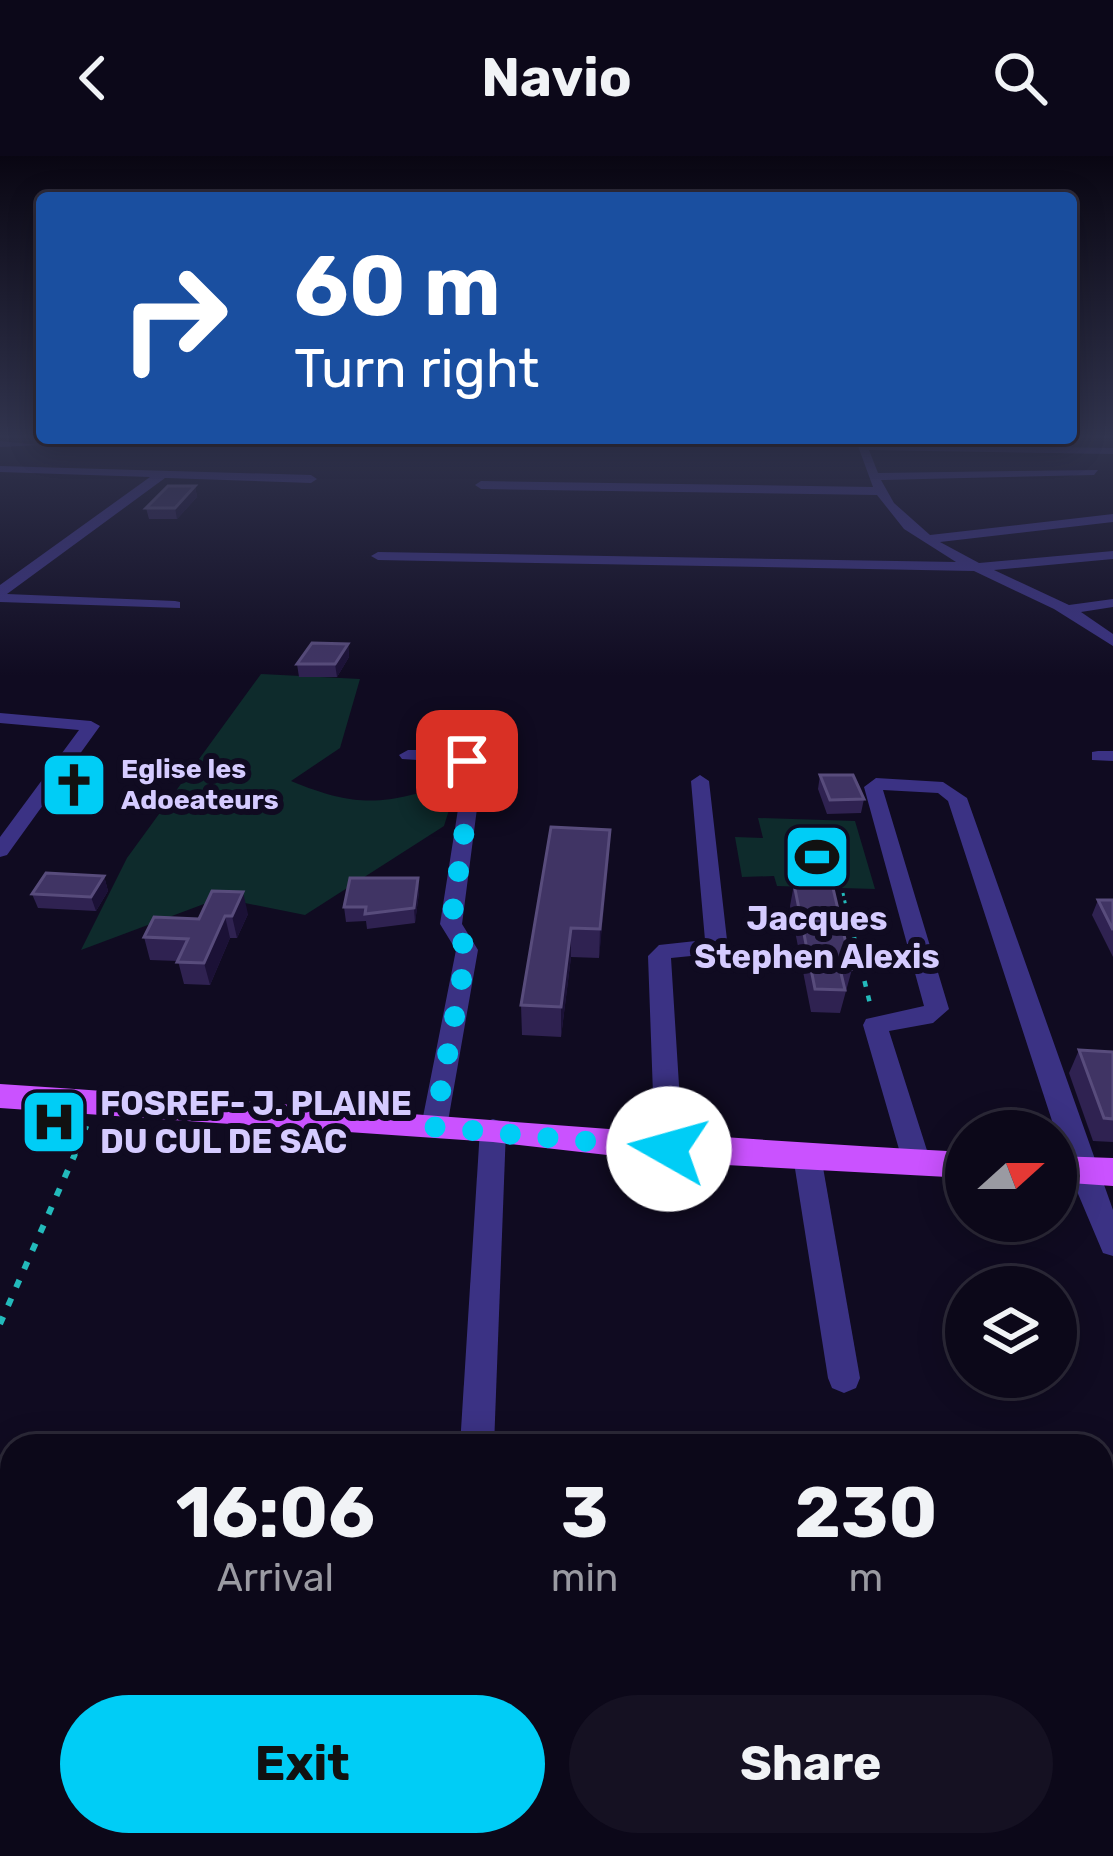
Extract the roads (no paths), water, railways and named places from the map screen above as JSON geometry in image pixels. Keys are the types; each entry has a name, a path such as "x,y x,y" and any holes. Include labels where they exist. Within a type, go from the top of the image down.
{"main road":[{"path":"0,1096 493,1129 669,1149 945,1164"}],"street":[{"path":"0,595 104,517"},
{"path":"901,517 928,539 1068,610 1113,641"},
{"path":"928,539 1113,518"},
{"path":"378,556 984,567 1113,555"},
{"path":"0,595 175,605"},
{"path":"1068,610 1113,604"},
{"path":"0,718 91,726 0,851"},
{"path":"409,755 454,757 467,761 473,770 451,924 467,950 434,1127"},
{"path":"669,1149 659,956 667,950 713,949 716,940 700,781"},
{"path":"917,1163 875,1025 924,1017 937,1009 872,787 889,785 943,788 958,798 1113,1244"},
{"path":"478,1434 493,1129"},
{"path":"807,1156 844,1378"}],"place":[{"name":"Eglise les Adoeateurs","path":"74,785"},
{"name":"Jacques Stephen Alexis","path":"817,857"},
{"name":"FOSREF- J. PLAINE DU CUL DE SAC","path":"54,1122"}]}
